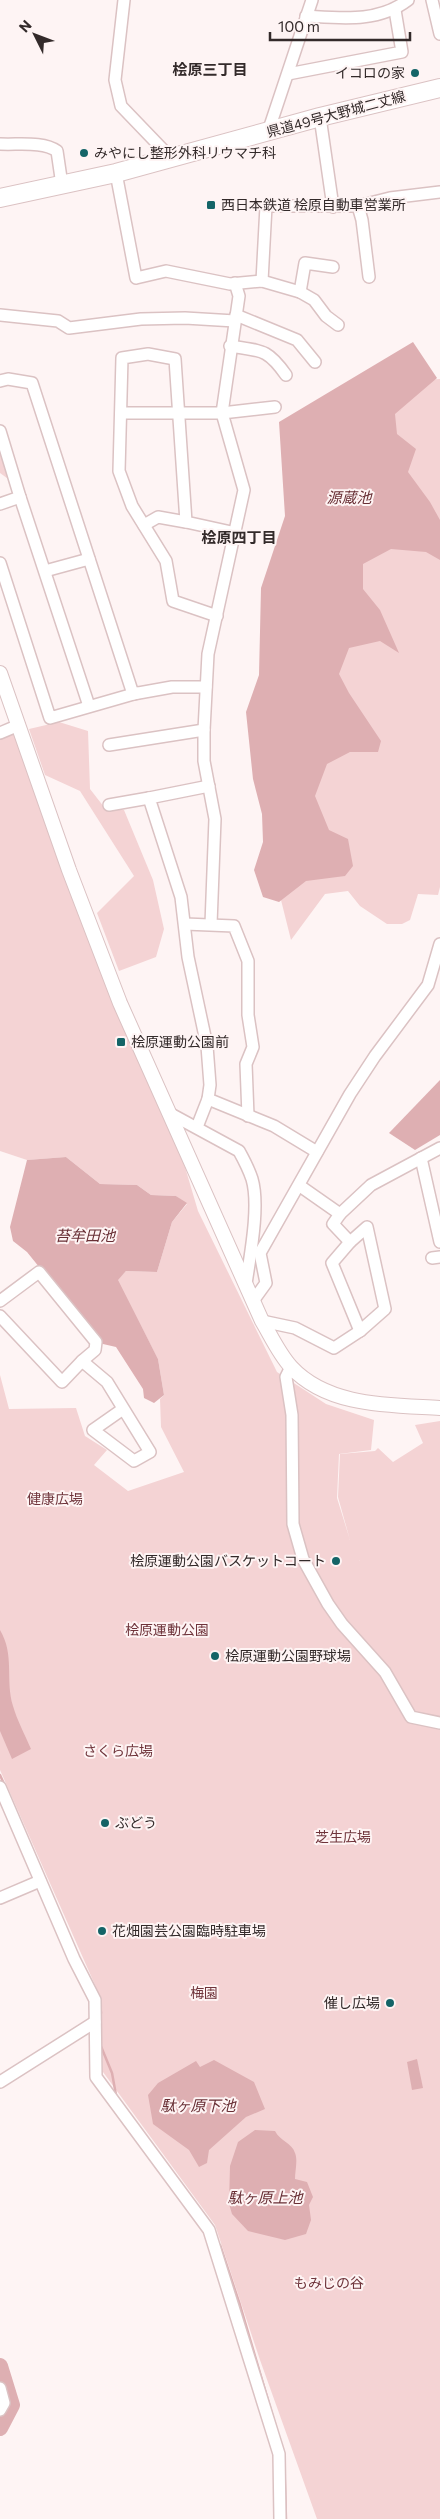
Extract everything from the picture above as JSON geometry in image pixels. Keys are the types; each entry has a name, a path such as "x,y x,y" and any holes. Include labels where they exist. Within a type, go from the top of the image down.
{"main road":[{"name":"県道49号大野城二丈線","path":"0,198 116,173 320,117 440,88"}],"street":[{"path":"124,0 115,80 121,106 170,158"},
{"path":"268,132 312,0"},
{"path":"306,16 360,18 395,10 408,0"},
{"path":"432,0 440,34"},
{"path":"288,74 402,52 395,10"},
{"path":"320,117 333,207"},
{"path":"0,144 30,146 43,144 50,146 57,151 62,185"},
{"path":"116,173 136,278 166,271 235,283 262,280 300,292 314,300 326,316 338,325"},
{"path":"262,280 266,206 358,206 390,198 440,192"},
{"path":"358,206 362,220 369,277"},
{"path":"300,292 305,263 333,267"},
{"path":"211,924 215,819 204,761 208,654 244,490 222,413 230,346 236,318 238,296 235,283"},
{"path":"0,315 58,322 69,328 141,319 236,318 297,340 315,362"},
{"path":"230,346 262,351 274,358 286,375"},
{"path":"186,522 174,359 148,354 122,358 119,471 132,506 166,561 173,601 217,616"},
{"path":"0,381 8,379 32,383 133,694 137,693"},
{"path":"121,413 222,413 275,407"},
{"path":"0,431 20,497 90,706"},
{"path":"0,504 20,497"},
{"path":"144,524 158,517 236,533"},
{"path":"45,571 89,559"},
{"path":"0,563 50,718 137,693 172,687 206,687"},
{"path":"0,673 69,870 120,1002 262,1321 291,1367 312,1384 344,1399 440,1408"},
{"path":"0,733 19,726"},
{"path":"109,745 204,730"},
{"path":"109,805 209,786"},
{"path":"149,798 182,897 188,957 207,1046 209,1067 208,1099 197,1127"},
{"path":"185,924 234,926 248,961 248,1015 252,1047 246,1064 248,1116"},
{"path":"253,1300 266,1283 260,1253 300,1186 317,1152 375,1056 428,985 440,944"},
{"path":"208,1099 274,1126 317,1152"},
{"path":"170,1113 239,1151 252,1181 252,1241 246,1284"},
{"path":"350,1242 332,1224 340,1214 371,1185 440,1148"},
{"path":"421,1158 440,1242"},
{"path":"300,1186 340,1214"},
{"path":"262,1321 294,1328 334,1348 360,1331 385,1309 366,1227 350,1242 332,1264 360,1331"},
{"path":"0,1302 39,1272 96,1342 94,1350 62,1382 0,1316"},
{"path":"82,1362 107,1382 150,1452 134,1461 92,1430 123,1409"},
{"path":"291,1367 286,1377 292,1415 293,1524 303,1559 328,1604 342,1624 386,1672 412,1717 440,1723"},
{"path":"0,1788 40,1881 95,2000 96,2076 208,2230 279,2454 280,2519"},
{"path":"0,1898 40,1881"},
{"path":"0,2082 96,2022"},
{"path":"0,2388 0,2395 4,2403 0,2410"}],"green space":[{"path":"440,379 440,536 407,475 396,443 389,408 424,380"},
{"path":"0,443 11,481 0,473"},
{"path":"390,541 440,552 440,887 438,895 418,894 410,920 402,924 387,924 360,906 348,891 325,894 291,940 280,896 321,825 309,791 332,677 354,589 357,557"},
{"path":"59,722 88,731 90,789 104,807 124,810 153,880 164,929 156,957 119,971 97,913 134,876 80,791 45,775 29,729"},
{"path":"19,725 169,1113 198,1211 277,1372 326,1404 374,1420 371,1450 339,1454 337,1498 350,1540 338,1497 340,1454 375,1451 378,1448 393,1462 423,1443 415,1425 440,1421 440,2519 317,2519 260,2360 215,2225 103,2072 99,1994 0,1770 0,1375 9,1409 76,1408 85,1436 107,1450 94,1465 128,1491 184,1472 161,1427 160,1399 164,1395 158,1359 117,1280 126,1271 157,1272 172,1222 187,1204 176,1196 151,1195 137,1185 100,1184 66,1157 27,1160 0,1151 0,733"}],"water":[{"name":"源蔵池","path":"413,342 437,378 395,414 397,434 416,449 408,472 430,502 440,520 440,560 426,552 391,549 363,564 363,589 380,610 399,653 380,641 349,648 339,674 349,693 381,741 378,752 350,752 327,764 315,796 329,830 348,839 353,866 345,876 306,881 279,902 263,897 254,870 263,842 262,814 253,779 246,712 259,675 261,588 285,516 279,422"},
{"path":"440,1080 440,1135 415,1150 389,1133"},
{"name":"苔牟田池","path":"66,1157 100,1184 137,1185 151,1195 176,1196 187,1203 172,1222 157,1272 126,1271 118,1280 158,1359 164,1395 154,1403 144,1398 143,1389 116,1347 103,1344 98,1340 27,1252 13,1241 10,1227 27,1160"},
{"path":"0,1630 5,1639 9,1658 13,1706 31,1749 12,1759 0,1731"},
{"path":"417,2059 423,2088 412,2090 407,2062"},
{"name":"駄ヶ原下池","path":"214,2060 254,2082 265,2109 246,2117 209,2150 207,2163 199,2167 189,2150 153,2124 148,2095 158,2083 196,2061 200,2067"},
{"name":"駄ヶ原上池","path":"255,2130 275,2131 289,2144 296,2156 295,2179 307,2182 313,2197 309,2205 311,2220 306,2234 285,2240 248,2231 232,2214 229,2204 230,2166 238,2142"}],"waterway":[{"path":"0,1775 4,1784"},
{"path":"100,2002 101,2013"},
{"path":"100,2044 112,2073 116,2095"},
{"path":"220,2245 275,2424"},
{"path":"0,2366 12,2405 0,2428"},
{"path":"284,2453 286,2519"}],"place":[{"name":"イコロの家","path":"415,73"},
{"name":"みやにし整形外科リウマチ科","path":"84,153"},
{"name":"西日本鉄道 桧原自動車営業所","path":"211,205"},
{"name":"桧原運動公園前","path":"121,1042"},
{"name":"桧原運動公園バスケットコート","path":"336,1561"},
{"name":"桧原運動公園野球場","path":"215,1656"},
{"name":"ぶどう","path":"105,1823"},
{"name":"花畑園芸公園臨時駐車場","path":"102,1931"},
{"name":"催し広場","path":"390,2003"}],"district":[{"name":"桧原三丁目","path":"210,70"},
{"name":"桧原四丁目","path":"239,538"}],"park label":[{"name":"健康広場","path":"55,1499"},
{"name":"桧原運動公園","path":"167,1630"},
{"name":"さくら広場","path":"118,1751"},
{"name":"芝生広場","path":"343,1837"},
{"name":"梅園","path":"204,1993"},
{"name":"もみじの谷","path":"329,2283"}]}
